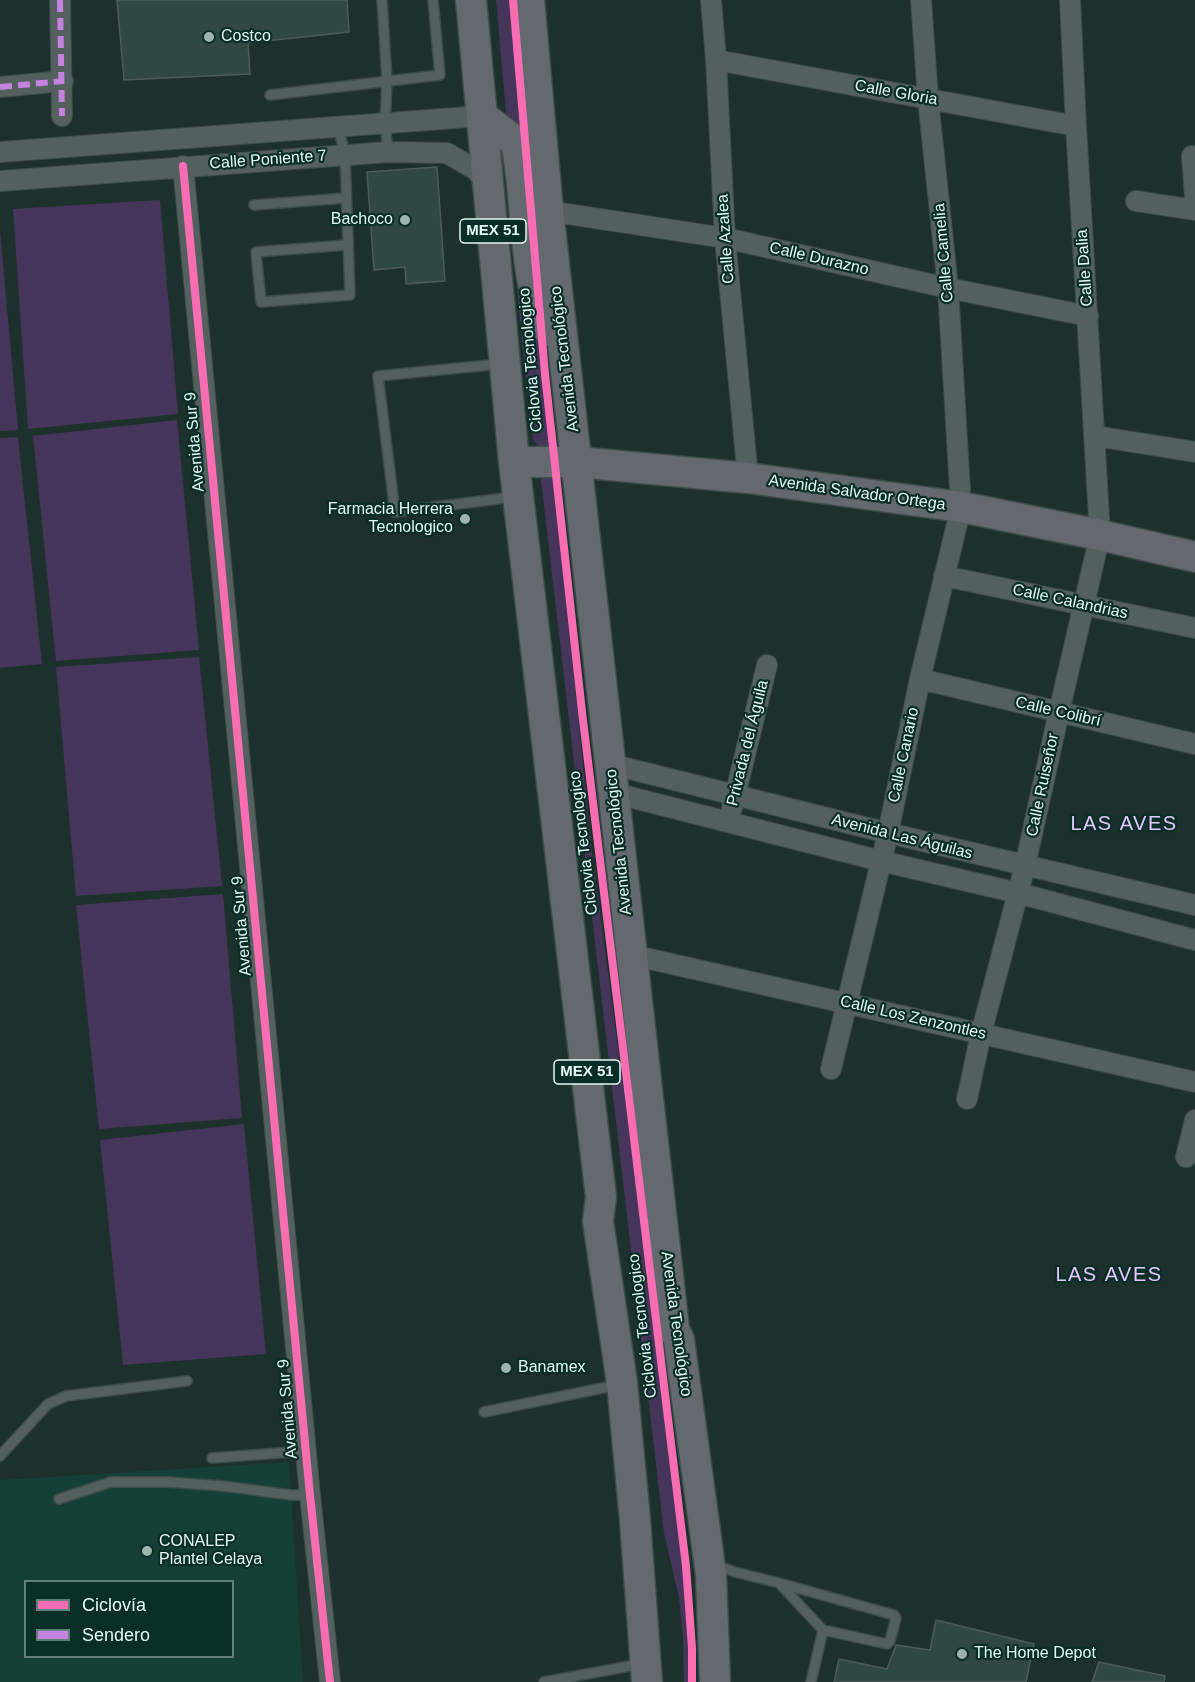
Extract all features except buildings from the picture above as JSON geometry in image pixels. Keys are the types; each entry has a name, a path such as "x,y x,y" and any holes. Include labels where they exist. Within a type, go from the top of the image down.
{"main road":[{"name":"MEX 51","path":"471,0 514,462 601,1197 598,1221 622,1383 652,1676"},
{"name":"Avenida Tecnológico","path":"529,0 548,211 674,1329 679,1340 711,1575 715,1682"},
{"path":"482,116 516,142 520,160 532,279 568,387"},
{"name":"Avenida Salvador Ortega","path":"514,462 576,462 748,478 961,507 1195,557"},
{"path":"601,1197 621,1311 664,1660 652,1676"},
{"path":"674,1329 700,1583 704,1682"}],"street":[{"path":"60,0 62,116"},
{"name":"Calle Azalea","path":"711,0 725,238 748,478"},
{"name":"Calle Camelia","path":"921,0 928,99 948,288 961,507"},
{"name":"Calle Dalia","path":"1070,0 1100,535"},
{"name":"Calle Gloria","path":"716,60 1076,126"},
{"path":"0,87 63,81"},
{"name":"Calle Poniente 7","path":"0,152 482,116"},
{"name":"Calle Poniente 7","path":"0,181 388,152 447,153 476,170 489,186"},
{"path":"1192,156 1195,197"},
{"name":"Avenida Sur 9","path":"183,166 310,1495 330,1682"},
{"path":"1136,201 1195,210"},
{"name":"Calle Durazno","path":"548,211 725,238 948,288 1088,316"},
{"path":"1095,436 1195,452"},
{"name":"Calle Canario","path":"831,1069 888,833 920,680 961,507"},
{"name":"Calle Ruiseñor","path":"967,1099 981,1034 1025,867 1100,535"},
{"name":"Calle Calandrias","path":"944,576 1195,628"},
{"name":"Privada del Águila","path":"729,822 767,665"},
{"name":"Calle Colibrí","path":"920,680 1195,744"},
{"name":"Avenida Las Águilas","path":"610,764 1025,867 1195,905"},
{"name":"Avenida Las Águilas","path":"614,793 881,861 1018,893 1195,940"},
{"name":"Calle Los Zenzontles","path":"632,955 1195,1082"},
{"path":"1186,1157 1195,1120"}],"lane":[{"path":"382,0 387,81 385,123 388,152"},
{"path":"270,95 440,75 433,0"},
{"path":"338,127 345,155 350,295 261,302 256,252 347,245"},
{"path":"254,205 346,198"},
{"path":"505,363 378,376 395,512 519,496"},
{"path":"0,1456 48,1404 66,1396 187,1381"},
{"path":"484,1412 622,1383"},
{"path":"212,1458 306,1451"},
{"path":"59,1499 111,1482 168,1482 310,1495"},
{"path":"709,1562 735,1572 779,1583 894,1615 896,1618 890,1641 887,1644 822,1630 779,1583"},
{"path":"811,1682 822,1630"},
{"path":"544,1682 652,1676"}],"shaded area":[{"path":"496,0 514,0 527,114 528,151 518,127 506,113"},
{"path":"506,161 541,334 553,439 548,446 540,448 533,440"},
{"path":"160,200 178,414 28,429 13,209"},
{"path":"0,230 18,430 0,431"},
{"path":"177,420 199,650 56,661 33,436"},
{"path":"18,437 42,664 0,668 0,438"},
{"path":"542,470 551,470 553,479 592,852 684,1568 690,1682 684,1682 679,1598 664,1533 541,480"},
{"path":"199,657 222,886 76,896 56,667"},
{"path":"223,894 242,1118 99,1129 76,905"},
{"path":"244,1124 266,1354 123,1365 100,1140"},
{"name":"CONALEP Plantel Celaya","path":"289,1462 303,1682 0,1682 0,1480"}],"marked path":[{"path":"60,0 62,116"},
{"path":"0,87 63,81"}],"cycle path":[{"name":"Ciclovia Tecnologico","path":"513,0 545,374 582,712 686,1566 692,1682"},
{"path":"183,166 310,1495 330,1682"}],"place":[{"name":"Costco","path":"209,37"},
{"name":"Bachoco","path":"405,220"},
{"name":"Farmacia Herrera Tecnologico","path":"465,519"},
{"name":"Banamex","path":"506,1368"},
{"name":"CONALEP Plantel Celaya","path":"147,1551"},
{"name":"The Home Depot","path":"962,1654"}],"district":[{"name":"LAS AVES","path":"1124,824"},
{"name":"LAS AVES","path":"1109,1275"}]}
